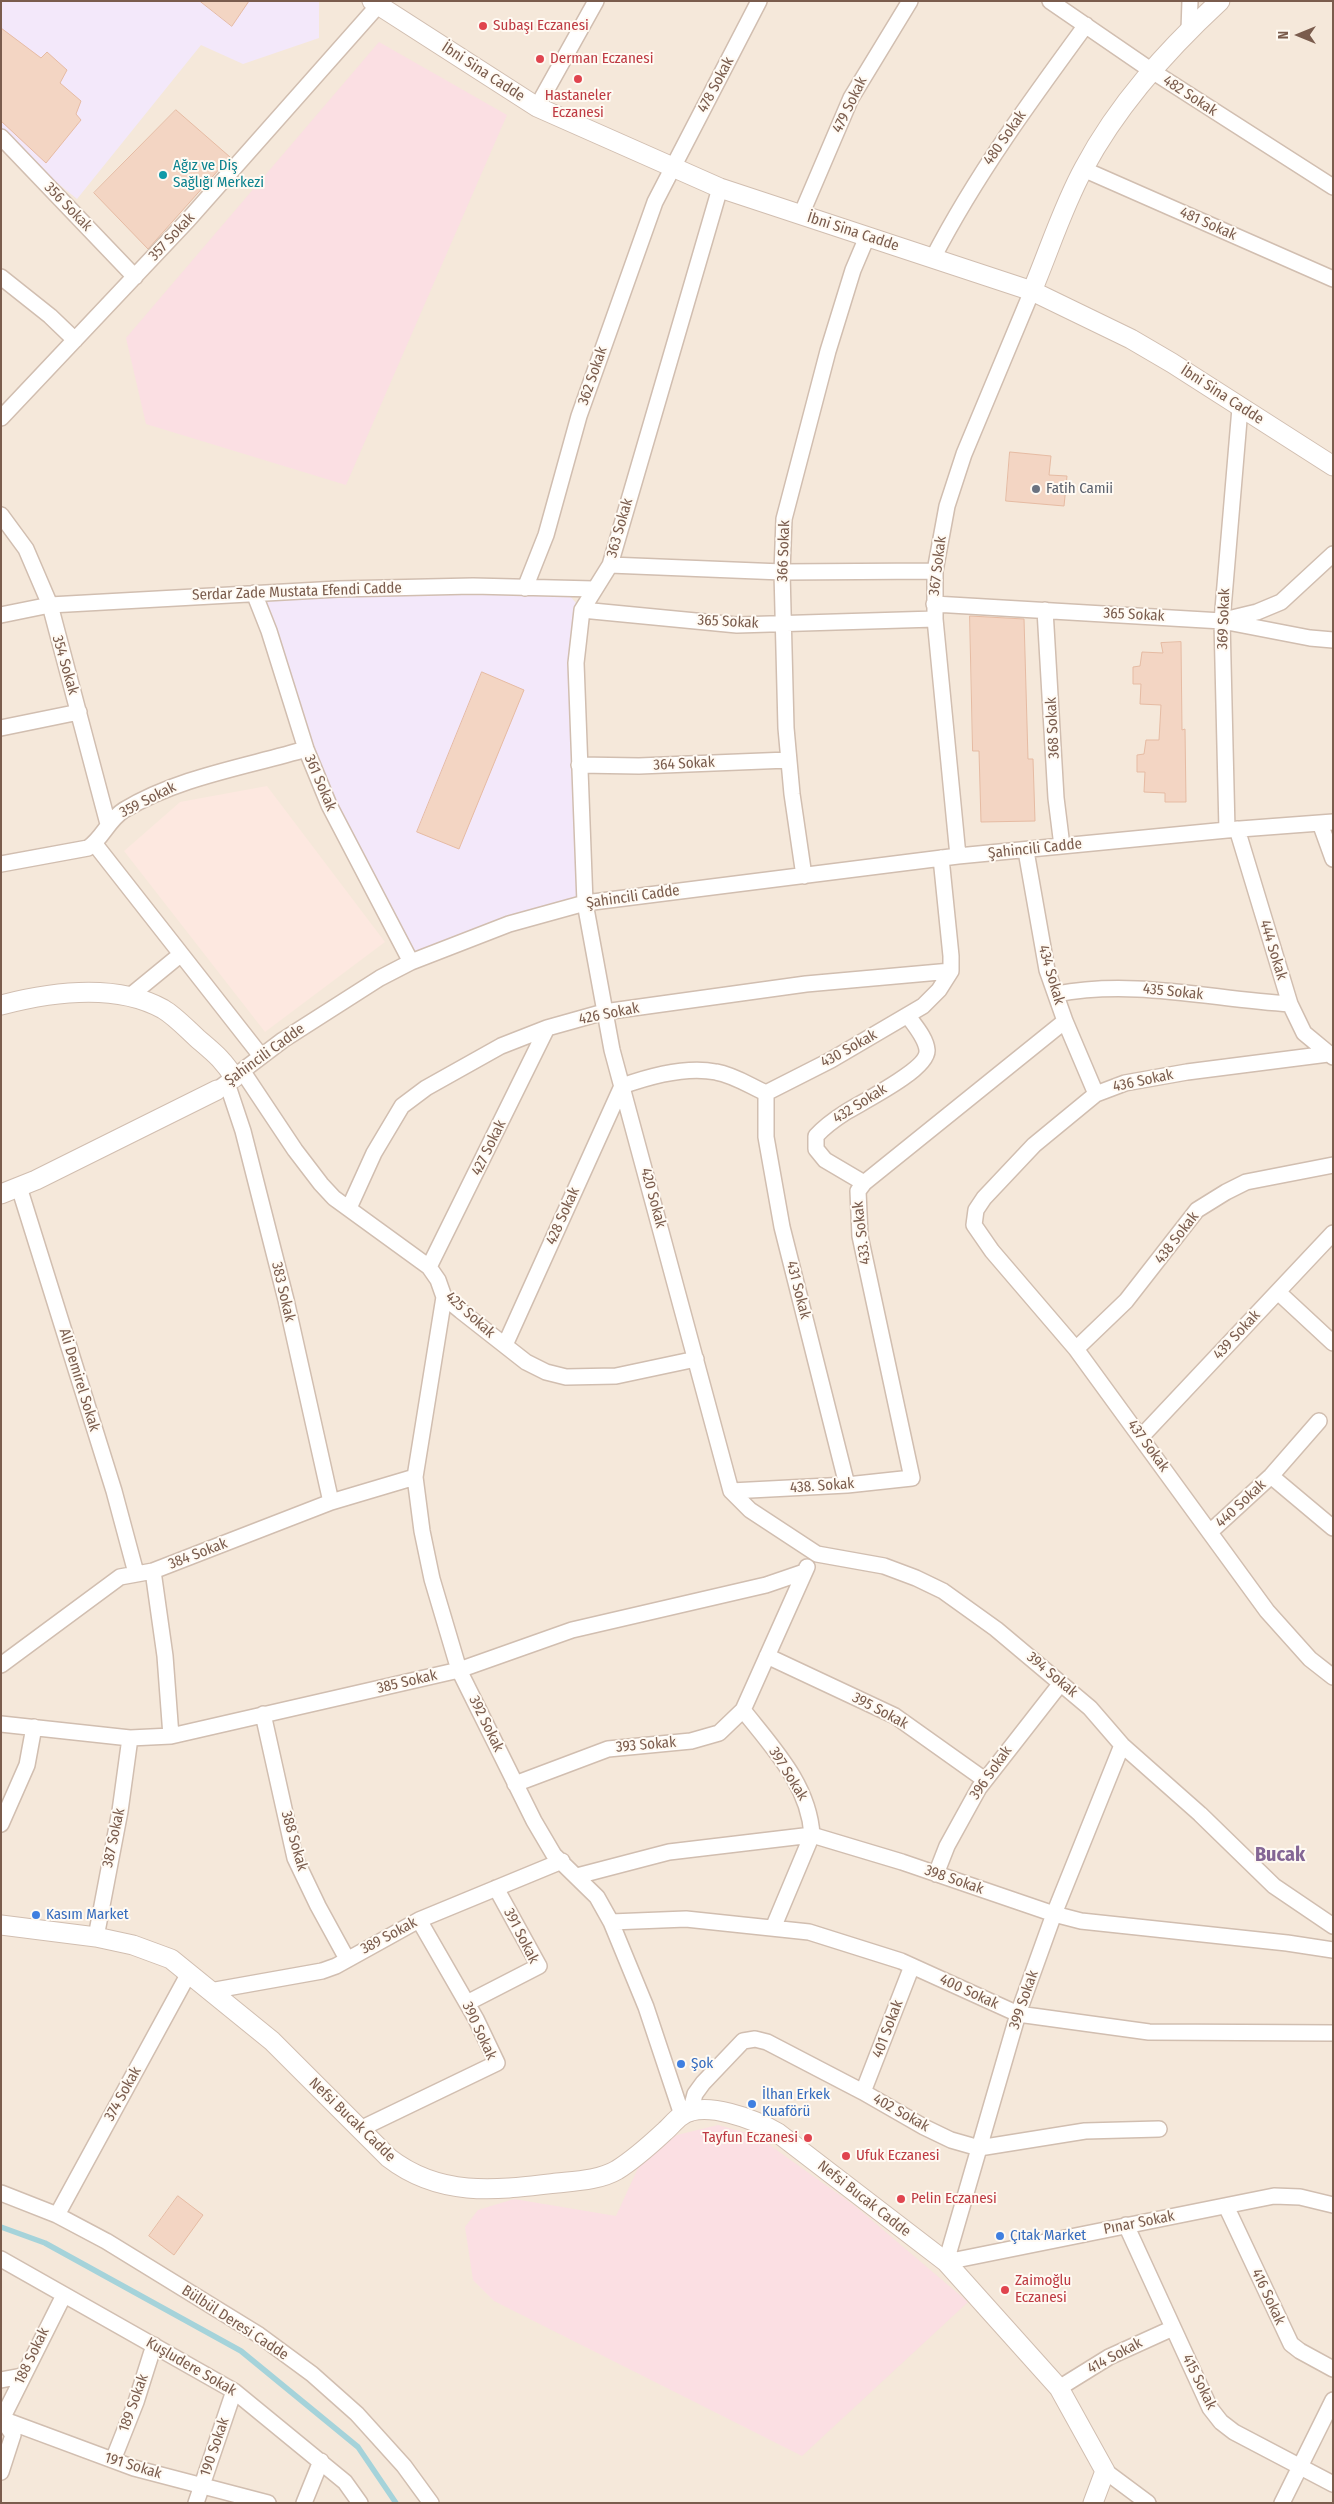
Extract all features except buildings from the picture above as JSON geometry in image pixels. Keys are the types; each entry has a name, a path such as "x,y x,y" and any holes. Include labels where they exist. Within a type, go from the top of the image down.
{"street":[{"path":"537,107 596,1"},
{"name":"478 Sokak","path":"672,168 760,1"},
{"name":"479 Sokak","path":"801,215 851,98 910,1"},
{"name":"482 Sokak","path":"1050,1 1152,71 1333,187"},
{"path":"1189,30 1190,1"},
{"path":"1032,291 1083,170 1114,117 1189,30 1220,1"},
{"name":"İbni Sina Cadde","path":"377,3 537,107 672,168 720,188 1032,291 1131,340 1172,363 1333,466"},
{"name":"357 Sokak","path":"1,418 188,220 377,3"},
{"name":"480 Sokak","path":"933,258 962,203 983,171 1086,25"},
{"name":"356 Sokak","path":"1,137 135,277"},
{"name":"362 Sokak","path":"525,588 536,563 579,416 622,292 655,202 672,168"},
{"name":"481 Sokak","path":"1083,170 1333,279"},
{"name":"363 Sokak","path":"585,903 576,663 582,610 610,565 720,188"},
{"name":"366 Sokak","path":"804,876 788,760 782,623 784,519 828,350 853,270 867,238"},
{"path":"1,277 50,316 75,340"},
{"name":"367 Sokak","path":"958,856 934,611 935,571 947,506 964,454 1032,291"},
{"name":"369 Sokak","path":"1232,830 1222,621 1240,408"},
{"name":"354 Sokak","path":"1,515 26,549 50,604 108,824"},
{"path":"1222,621 1256,612 1280,602 1333,554"},
{"path":"610,565 782,572 935,571"},
{"name":"Serdar Zade Mustata Efendi Cadde","path":"1,615 50,604 338,588 473,586 594,589"},
{"name":"361 Sokak","path":"254,593 306,749 329,805 411,962"},
{"name":"365 Sokak","path":"582,610 737,624 782,623 934,611 1045,610 1222,621 1310,638 1333,640"},
{"name":"368 Sokak","path":"1045,610 1056,798 1062,846"},
{"path":"1,728 79,712"},
{"name":"359 Sokak","path":"94,843 108,824 128,808 182,783 306,749"},
{"name":"364 Sokak","path":"579,765 648,766 788,760"},
{"path":"1326,823 1333,858"},
{"name":"Şahincili Cadde","path":"1,1194 19,1187 230,1081 283,1040 380,978 411,962 509,924 585,903 940,858 1232,830 1326,823"},
{"name":"444 Sokak","path":"1232,830 1290,1004 1304,1033 1330,1056"},
{"path":"1,864 80,850 94,843 261,1056"},
{"name":"434 Sokak","path":"1026,851 1047,970 1065,1021 1096,1094"},
{"path":"940,858 951,971"},
{"name":"420 Sokak","path":"585,903 604,1012 622,1086 731,1491"},
{"path":"130,996 180,955"},
{"name":"426 Sokak","path":"349,1208 374,1154 402,1106 426,1088 501,1046 547,1028 604,1012 806,984 951,971"},
{"name":"430 Sokak","path":"766,1093 831,1060 908,1016 939,990 951,971"},
{"name":"435 Sokak","path":"1056,994 1096,989 1166,989 1290,1004"},
{"path":"1,1004 27,998 84,993 130,996 163,1009 223,1061 230,1081"},
{"name":"432 Sokak","path":"864,1183 826,1160 816,1149 816,1136 827,1124 881,1092 924,1060 927,1051 924,1039 908,1016"},
{"name":"433. Sokak","path":"912,1478 860,1236 858,1191 864,1183 1065,1021"},
{"name":"427 Sokak","path":"429,1267 547,1028"},
{"name":"436 Sokak","path":"976,1210 984,1198 1034,1145 1096,1094 1125,1083 1169,1075 1330,1056"},
{"path":"622,1086 640,1079 698,1069 718,1072 766,1093"},
{"name":"425 Sokak","path":"230,1081 295,1150 334,1198 429,1267 438,1280 444,1297 526,1362 546,1372 566,1377 616,1376 696,1359"},
{"name":"383 Sokak","path":"230,1081 286,1300 331,1502"},
{"name":"428 Sokak","path":"505,1345 622,1086"},
{"name":"431 Sokak","path":"766,1093 766,1137 782,1227 847,1484"},
{"name":"438 Sokak","path":"1076,1349 1126,1301 1197,1210 1246,1182 1333,1165"},
{"name":"Ali Demirel Sokak","path":"19,1187 114,1492 136,1573"},
{"name":"437 Sokak","path":"976,1210 974,1225 980,1235 1076,1349 1267,1611 1310,1659 1333,1677"},
{"name":"439 Sokak","path":"1141,1437 1333,1233"},
{"path":"1278,1292 1333,1343"},
{"name":"392 Sokak","path":"444,1297 415,1477 422,1531 432,1579 460,1670 534,1821 554,1855 578,1876 597,1898 611,1922 646,2007 686,2114"},
{"name":"440 Sokak","path":"1210,1532 1272,1476 1319,1421"},
{"name":"440 Sokak","path":"1272,1476 1333,1528"},
{"name":"384 Sokak","path":"1,1666 120,1577 153,1571 331,1502 415,1477"},
{"name":"438. Sokak","path":"731,1491 912,1478"},
{"name":"394 Sokak","path":"731,1491 750,1510 817,1554 884,1566 943,1591 996,1629 1090,1708 1122,1746 1200,1814 1274,1886 1333,1926"},
{"path":"743,1710 804,1572 817,1554"},
{"path":"153,1571 165,1656 171,1736"},
{"name":"385 Sokak","path":"1,1724 130,1738 171,1736 460,1670 572,1630 766,1585 804,1572"},
{"name":"395 Sokak","path":"767,1656 895,1716 985,1780"},
{"name":"396 Sokak","path":"936,1874 947,1846 985,1780 1061,1683"},
{"name":"393 Sokak","path":"515,1784 608,1749 673,1744 718,1733 743,1710"},
{"name":"397 Sokak","path":"743,1710 796,1780 808,1806 812,1835"},
{"name":"388 Sokak","path":"263,1714 295,1858 318,1906 347,1958"},
{"path":"1,1824 27,1765 34,1727"},
{"name":"387 Sokak","path":"96,1937 120,1811 130,1738"},
{"name":"399 Sokak","path":"946,2262 1018,2014 1054,1914 1122,1746"},
{"path":"773,1928 812,1835"},
{"name":"398 Sokak","path":"578,1876 669,1852 812,1835 1054,1914 1081,1921 1129,1928 1287,1943 1333,1950"},
{"name":"389 Sokak","path":"210,1991 322,1971 336,1966 347,1958 419,1920 562,1861"},
{"name":"391 Sokak","path":"467,2003 539,1966 496,1888"},
{"name":"400 Sokak","path":"611,1922 686,1919 809,1932 912,1966 1018,2014 1149,2032 1333,2033"},
{"name":"390 Sokak","path":"360,2128 497,2063 467,2003 419,1920"},
{"name":"Nefsi Bucak Cadde","path":"1,1925 96,1937 133,1945 171,1959 272,2041 403,2169 437,2183 487,2190 509,2190 581,2180 616,2170 686,2114 703,2110 741,2115 761,2122 946,2262 1059,2388 1105,2471"},
{"name":"401 Sokak","path":"863,2092 912,1966"},
{"name":"374 Sokak","path":"57,2216 189,1973"},
{"name":"402 Sokak","path":"686,2114 703,2083 743,2041 755,2039 767,2042 863,2092 924,2127 951,2140 979,2148 1085,2131 1159,2129"},
{"name":"Bülbül Deresi Cadde","path":"1,2193 57,2216 106,2241 259,2336 312,2374 357,2414 404,2466 430,2503"},
{"name":"Pınar Sokak","path":"946,2262 1274,2196 1300,2197 1333,2205"},
{"name":"416 Sokak","path":"1226,2206 1291,2344 1300,2352 1333,2369"},
{"name":"415 Sokak","path":"1126,2225 1210,2408 1221,2422 1266,2450 1333,2484"},
{"name":"Kuşludere Sokak","path":"1,2259 234,2391 345,2482 360,2503"},
{"name":"188 Sokak","path":"2,2420 22,2376 64,2295"},
{"name":"414 Sokak","path":"1059,2388 1109,2357 1173,2328"},
{"name":"189 Sokak","path":"113,2460 136,2402 154,2345"},
{"path":"1,2380 22,2376"},
{"name":"190 Sokak","path":"196,2503 234,2391"},
{"path":"1282,2503 1333,2400"},
{"path":"1,2472 13,2435 2,2420"},
{"name":"191 Sokak","path":"2,2420 113,2460 268,2503"},
{"path":"304,2503 321,2461"},
{"path":"1093,2503 1105,2471 1148,2503"}],"shaded area":[{"path":"1,1 1333,1 1333,2503 1,2503"},
{"path":"1,1 319,1 319,38 243,64 201,45 77,199 1,137"},
{"path":"379,42 507,115 346,485 146,424 126,338"},
{"path":"564,589 582,610 585,903 411,962 306,749 254,593"},
{"path":"267,786 385,942 265,1032 124,851 180,802"},
{"path":"718,2125 757,2136 855,2206 968,2302 802,2456 494,2301 473,2280 465,2227 478,2210 514,2199 616,2216 645,2153 677,2135"}],"waterway":[{"path":"1,2227 45,2243 241,2351 358,2447 396,2503"}],"place":[{"name":"Subaşı Eczanesi","path":"483,26"},
{"name":"Derman Eczanesi","path":"540,59"},
{"name":"Hastaneler Eczanesi","path":"578,79"},
{"name":"Ağız ve Diş Sağlığı Merkezi","path":"163,175"},
{"name":"Fatih Camii","path":"1036,489"},
{"name":"Kasım Market","path":"36,1915"},
{"name":"Şok","path":"681,2064"},
{"name":"İlhan Erkek Kuaförü","path":"752,2104"},
{"name":"Tayfun Eczanesi","path":"808,2138"},
{"name":"Ufuk Eczanesi","path":"846,2156"},
{"name":"Pelin Eczanesi","path":"901,2199"},
{"name":"Çıtak Market","path":"1000,2236"},
{"name":"Zaimoğlu Eczanesi","path":"1005,2290"}],"district":[{"name":"Bucak","path":"1280,1855"}]}
